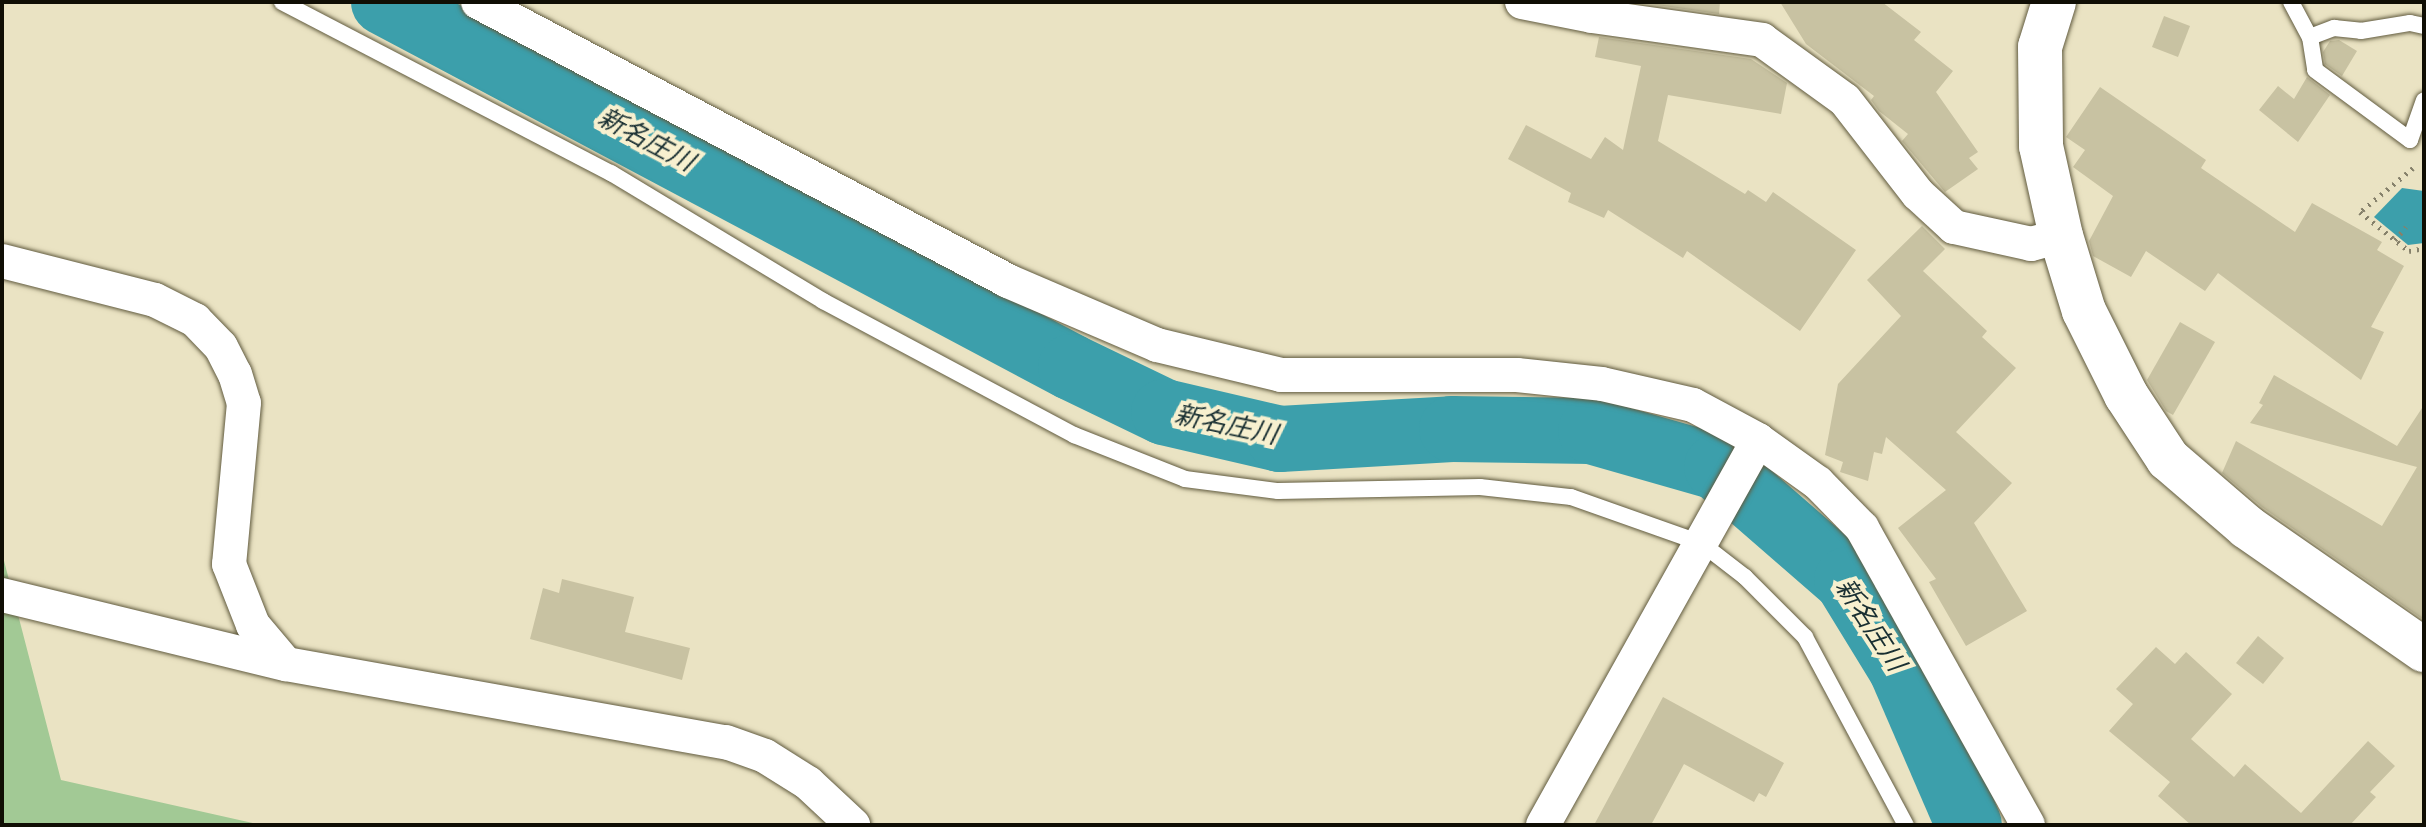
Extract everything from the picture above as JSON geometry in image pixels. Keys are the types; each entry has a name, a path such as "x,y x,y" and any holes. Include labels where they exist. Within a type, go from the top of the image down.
{"street":[{"path":"478,2 1008,281 1157,345 1281,375 1517,375 1602,384 1693,405 1818,483 1862,528 2028,825"},
{"path":"1522,2 1592,16 1762,40 1845,100 1918,194 1954,227 2031,244 2061,236"},
{"path":"2054,2 2040,47 2041,146 2061,236 2084,311 2126,395 2168,459 2247,527 2424,650"},
{"path":"2,261 155,300 195,320 221,347 235,374 244,403 229,564 253,625 286,664"},
{"path":"1543,825 1755,445"},
{"path":"2,595 286,664 726,742 765,756 808,783 853,825"}],"lane":[{"path":"282,2 611,173 823,301 1074,435 1185,479 1278,491 1480,487 1571,497 1702,542 1745,577 1805,637 1906,825"},
{"path":"2291,2 2310,37 2315,70 2410,140 2424,100"},
{"path":"2310,37 2334,28 2361,31 2410,23 2424,26"}],"path":[{"path":"2419,164 2360,212 2409,251 2424,248"},
{"path":"2395,240 2406,227"}],"green space":[{"path":"2,553 61,780 262,825 2,825"}],"water":[{"path":"2402,188 2424,191 2424,243 2408,245 2374,217"}],"building":[{"path":"1636,2 1720,2 1719,14"},
{"path":"1780,2 1882,2 1921,32 1914,40 1953,71 1936,92 1978,152 1969,158 1978,169 1945,192 1902,141 1908,134 1879,111 1871,100 1874,96 1806,44"},
{"path":"2164,16 2190,26 2178,57 2152,47"},
{"path":"1599,37 1751,59 1787,83 1781,114 1668,95 1658,141 1745,194 1748,190 1766,202 1773,192 1856,250 1800,331 1687,251 1683,258 1608,210 1604,218 1568,202 1571,193 1508,159 1526,125 1591,159 1605,137 1623,150 1641,66 1595,57"},
{"path":"2339,40 2357,51 2342,76 2325,64 2323,52 2330,41"},
{"path":"2307,77 2330,95 2298,142 2259,110 2278,86 2294,99"},
{"path":"2100,87 2206,160 2201,168 2295,232 2312,203 2382,242 2377,250 2404,266 2371,327 2384,332 2361,380 2218,273 2205,291 2146,251 2131,277 2093,256 2089,241 2113,196 2073,167 2085,150 2066,137"},
{"path":"1922,226 1945,249 1923,271 1987,331 1982,337 2016,368 1956,432 2012,483 1974,523 2027,611 1966,646 1929,582 1936,579 1898,528 1946,490 1886,437 1882,454 1874,452 1868,481 1840,472 1843,462 1825,455 1838,384 1901,316 1867,280"},
{"path":"2180,322 2215,342 2173,415 2166,411 2147,380"},
{"path":"2274,375 2397,446 2424,405 2424,620 2262,507 2222,473 2236,441 2382,526 2417,467 2250,423 2263,405 2259,403"},
{"path":"562,579 634,597 625,632 690,648 682,680 530,639 543,588 559,593"},
{"path":"2258,636 2284,658 2263,684 2236,663"},
{"path":"2156,647 2175,664 2186,652 2232,694 2191,739 2234,777 2245,764 2301,813 2368,741 2395,766 2370,792 2376,797 2350,825 2191,825 2158,796 2170,782 2109,731 2133,704 2116,689"},
{"path":"1663,697 1784,763 1766,797 1759,793 1754,802 1684,764 1651,825 1594,825"}],"waterway":[{"name":"新名庄川","path":"384,2 1071,367 1164,412 1280,439 1452,429 1591,431 1717,467 1847,580 1901,668 1969,825"}]}
